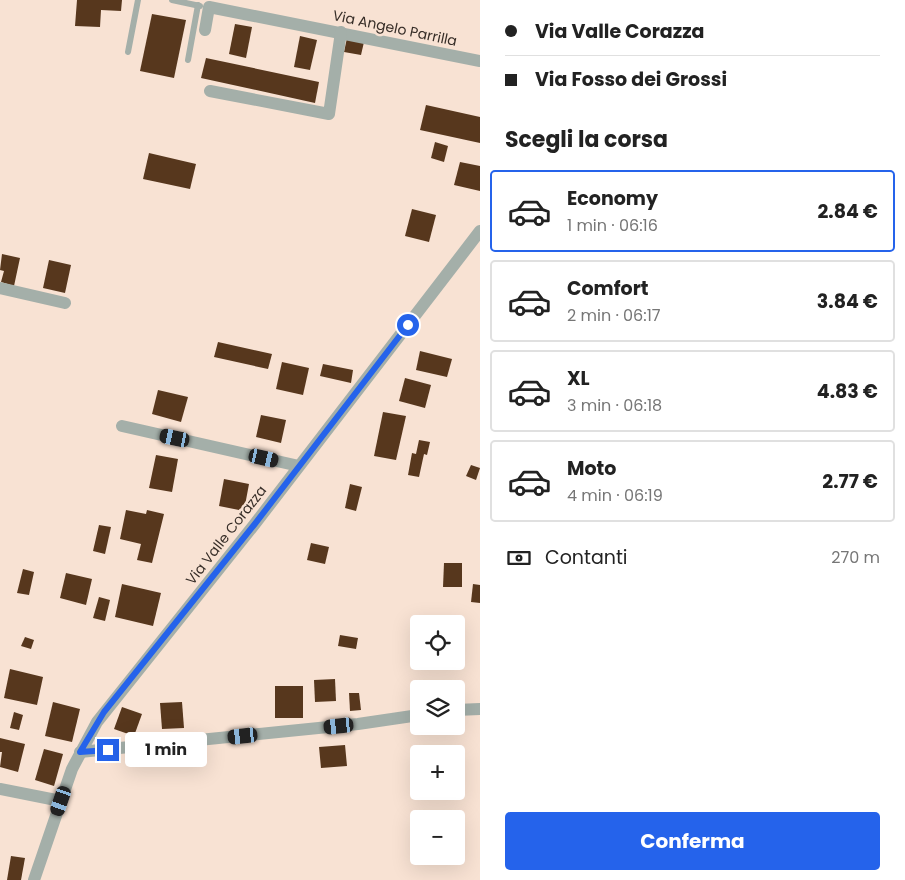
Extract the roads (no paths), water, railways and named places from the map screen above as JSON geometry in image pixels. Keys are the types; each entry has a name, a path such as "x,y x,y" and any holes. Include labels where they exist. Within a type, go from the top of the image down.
{"street":[{"path":"203,6 204,30"},
{"name":"Via Angelo Parrilla","path":"203,6 480,61"},
{"path":"210,91 329,114 341,32"},
{"name":"Via Valle Corazza","path":"34,880 80,752 104,712 300,466 480,231"},
{"path":"0,288 65,302"},
{"path":"122,426 300,466"},
{"path":"465,710 480,709"},
{"path":"80,752 358,724 410,716"},
{"path":"0,789 61,801"}],"lane":[{"path":"128,52 138,0"},
{"path":"172,0 203,6 188,60"}]}
